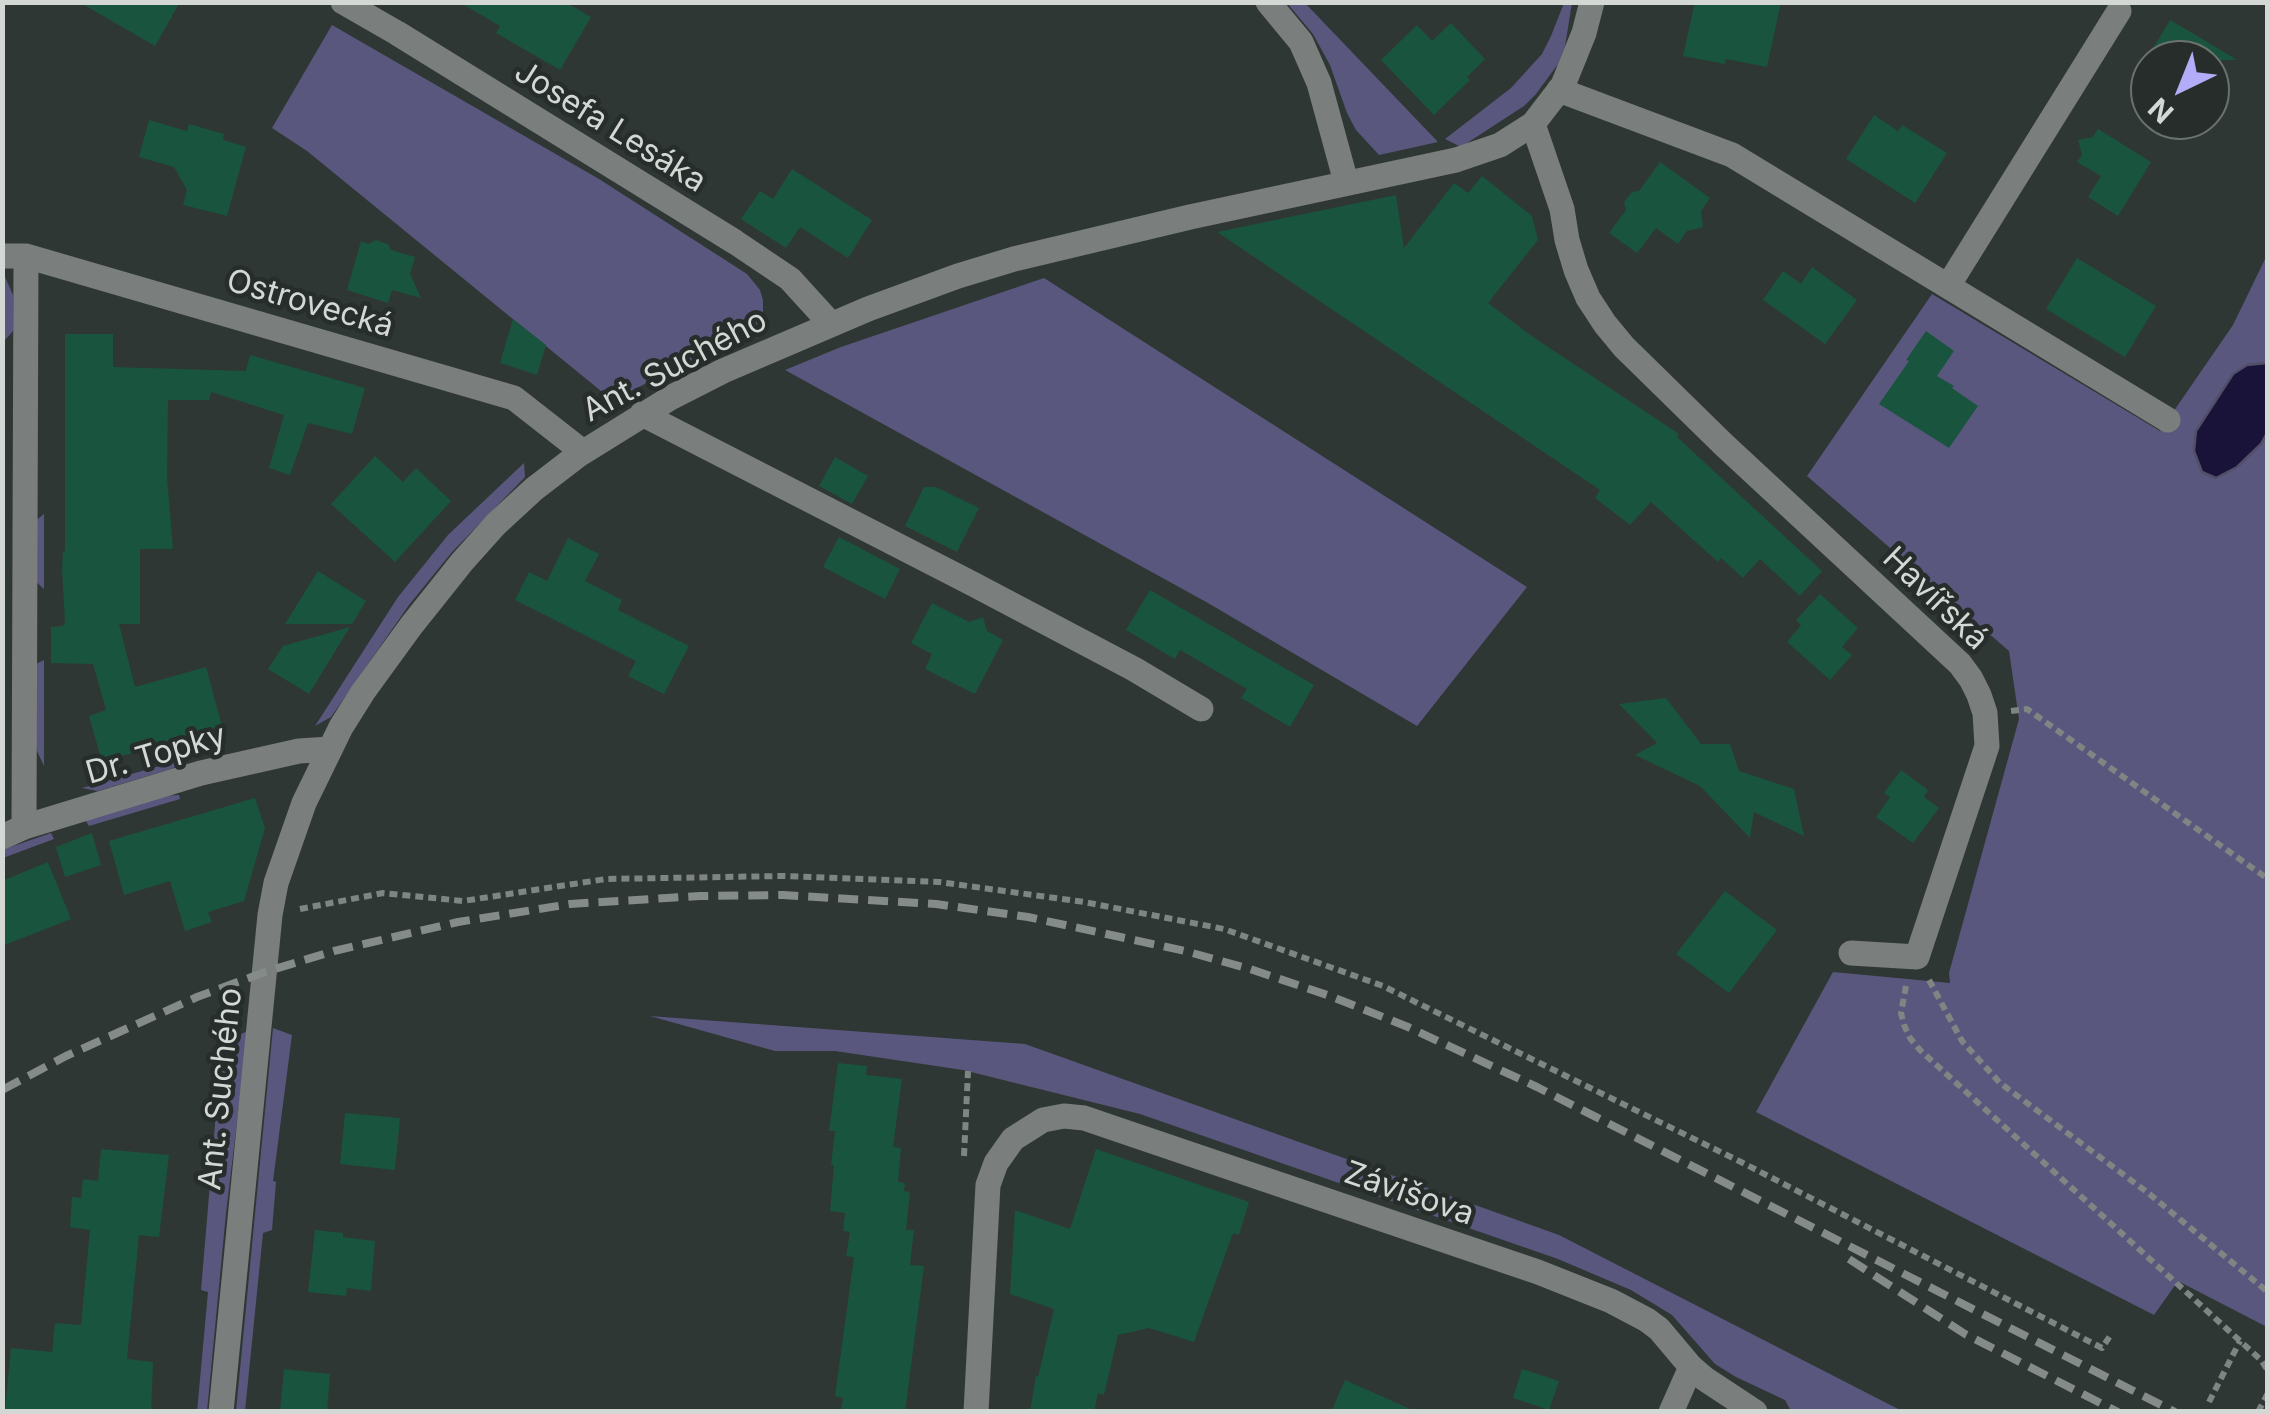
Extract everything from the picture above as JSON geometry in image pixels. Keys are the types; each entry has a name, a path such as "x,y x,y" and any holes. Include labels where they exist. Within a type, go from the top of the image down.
{"street":[{"name":"Josefa Lesáka","path":"342,2 735,242 790,279 831,324"},
{"path":"1268,2 1301,42 1319,83 1346,182"},
{"path":"1532,124 1572,66 1592,2"},
{"path":"1948,286 2119,12"},
{"path":"1559,90 1732,155 2168,420"},
{"name":"Ant. Suchého","path":"221,1412 276,883 304,803 363,692 462,562 496,524 583,452 642,414 723,371 831,324 1014,259 1456,160 1500,145 1532,124"},
{"name":"Havířská","path":"1532,124 1562,209 1576,270 1604,324 1723,444 1960,664 1971,679 1985,713 1983,762 1917,957"},
{"path":"14,256 14,832"},
{"name":"Ostrovecká","path":"14,256 514,398 583,452"},
{"path":"642,414 971,582 1201,708"},
{"name":"Dr. Topky","path":"14,832 201,773 330,748"},
{"path":"1851,953 1917,957"},
{"name":"Závišova","path":"976,1412 986,1197 996,1163 1013,1140 1034,1124 1053,1117 1074,1116 1594,1294 1647,1320 1691,1367 1755,1412"},
{"path":"1671,1412 1691,1367"}],"path":[{"path":"1985,713 2027,709 2268,879"},
{"path":"270,915 383,893 464,901 606,879 783,876 939,882 1084,902 1224,929 1384,986 1744,1163 2102,1348 2112,1333"},
{"path":"1917,957 1962,1041 2000,1083 2147,1192 2268,1292"},
{"path":"1905,988 1901,1013 1910,1038 1920,1050 2240,1340 2268,1371"},
{"path":"2210,1402 2240,1340"},
{"path":"2258,1412 2268,1393"}],"shaded area":[{"path":"1287,3 1305,3 1438,142 1379,155 1356,130 1330,65 1313,34"},
{"path":"1564,3 1572,3 1565,46 1558,64 1536,94 1461,147 1445,139 1511,88 1542,54"},
{"path":"332,25 599,179 747,274 763,300 763,312 754,331 612,400 307,151 272,128"},
{"path":"2267,255 2267,1327 2178,1281 2154,1315 1756,1112 1833,972 1950,983 1949,973 2019,719 2009,651 1807,476 1932,294 2160,431 2233,325"},
{"path":"5,277 13,295 13,331 5,340"},
{"path":"1044,278 1527,587 1417,726 1208,603 785,370"},
{"path":"2267,363 2267,433 2261,444 2237,467 2216,478 2202,472 2194,451 2196,431 2233,374 2247,365"},
{"path":"524,463 525,477 452,552 409,605 331,717 315,726 398,597 448,535"},
{"path":"44,514 44,589 34,580 34,522"},
{"path":"44,660 44,766 34,733 36,664"},
{"path":"181,760 174,768 98,791 82,788"},
{"path":"179,795 180,799 89,826 85,820 160,796"},
{"path":"51,833 54,839 3,858 2,850"},
{"path":"650,1016 1025,1044 1559,1235 1902,1411 1791,1411 1785,1400 1715,1364 1672,1315 1631,1290 1558,1259 1140,1114 963,1070 835,1051 775,1051"},
{"path":"273,1028 292,1035 273,1181 276,1182 272,1230 263,1233 245,1411 236,1411"},
{"path":"248,1031 207,1411 197,1412 208,1292 201,1290 222,1042"}],"building":[{"path":"79,2 180,2 155,46"},
{"path":"459,2 565,2 591,17 560,70 496,33 500,26"},
{"path":"1695,2 1781,2 1767,67 1683,56"},
{"path":"2170,20 2204,40 2158,40"},
{"path":"1451,23 1485,59 1467,77 1470,80 1434,115 1381,60 1417,25 1432,41"},
{"path":"1874,115 1898,131 1902,125 1947,153 1915,203 1846,159"},
{"path":"149,120 187,131 189,124 224,134 223,140 246,147 227,216 183,205 187,190 174,167 139,157"},
{"path":"2098,129 2151,162 2118,216 2088,197 2101,176 2077,162 2082,155 2078,140 2093,137"},
{"path":"1660,162 1710,198 1701,211 1703,227 1687,231 1678,244 1656,228 1637,253 1609,233 1626,210 1624,202 1632,192 1639,191"},
{"path":"792,169 872,220 848,258 800,227 786,248 741,219 760,191 773,199"},
{"path":"1482,176 1532,216 1538,240 1488,303 1679,434 1677,437 1822,571 1800,596 1760,559 1743,578 1721,558 1718,562 1651,502 1630,525 1595,498 1600,490 1217,232 1396,195 1404,248 1454,183 1468,193"},
{"path":"375,240 415,257 410,274 421,298 392,290 388,303 347,290 361,241 369,244"},
{"path":"2077,258 2156,306 2125,357 2046,309"},
{"path":"1812,267 1857,300 1825,344 1763,300 1783,271 1801,284"},
{"path":"513,319 546,345 537,375 500,363"},
{"path":"1926,331 1954,351 1937,376 1978,406 1949,448 1879,404"},
{"path":"65,334 113,334 113,367 246,371 250,355 365,388 352,434 308,423 290,475 269,468 284,415 211,392 209,400 168,400 167,477 173,549 140,549 140,624 119,624 135,687 206,667 222,726 102,762 89,716 106,710 93,664 51,663 51,627 63,626 65,622"},
{"path":"375,456 403,482 416,468 451,501 395,562 331,504"},
{"path":"835,457 868,476 852,504 819,486"},
{"path":"924,487 936,487 979,508 957,552 905,526"},
{"path":"839,537 900,569 885,599 823,567"},
{"path":"568,538 599,554 585,581 622,600 618,610 689,646 664,694 628,676 636,661 515,600 529,572 547,581"},
{"path":"318,571 366,601 352,624 285,624"},
{"path":"1150,590 1314,685 1290,727 1241,698 1247,689 1180,650 1175,659 1126,630"},
{"path":"1820,594 1858,628 1842,647 1852,655 1830,680 1787,642 1801,625 1796,620"},
{"path":"932,603 969,622 983,617 987,631 1003,640 975,694 925,669 932,654 911,643"},
{"path":"350,627 309,694 268,669 283,646"},
{"path":"1666,698 1701,744 1730,744 1739,771 1794,789 1804,836 1754,812 1750,838 1700,786 1635,755 1657,743 1619,704"},
{"path":"1901,770 1928,790 1924,797 1939,808 1913,843 1876,817 1890,797 1884,793"},
{"path":"255,798 265,828 244,901 208,912 212,922 185,931 170,881 124,895 109,841"},
{"path":"92,833 101,865 65,877 56,847"},
{"path":"48,862 71,919 2,946 2,881"},
{"path":"1725,891 1777,930 1729,993 1676,954"},
{"path":"838,1063 867,1066 866,1075 902,1079 893,1147 901,1148 898,1182 905,1183 904,1191 910,1192 906,1230 914,1230 910,1265 924,1266 905,1412 841,1412 843,1398 835,1396 854,1257 846,1256 850,1232 843,1231 845,1213 830,1211 835,1131 829,1131"},
{"path":"345,1113 400,1118 395,1170 340,1164"},
{"path":"101,1149 169,1155 159,1237 139,1235 127,1359 153,1362 151,1412 5,1412 11,1348 52,1352 55,1323 81,1325 90,1230 70,1227 72,1197 81,1198 83,1179 98,1181"},
{"path":"1096,1149 1249,1202 1239,1235 1233,1233 1194,1342 1149,1328 1118,1335 1104,1395 1098,1393 1094,1412 1030,1412 1054,1309 1010,1294 1015,1210 1070,1229"},
{"path":"315,1230 375,1241 371,1291 347,1288 346,1296 308,1292"},
{"path":"284,1369 330,1374 327,1412 280,1412"},
{"path":"1522,1369 1559,1381 1549,1410 1513,1398"},
{"path":"1345,1380 1417,1412 1331,1412"}],"railway":[{"path":"2,1090 66,1056 197,997 334,951 458,922 570,904 783,895 936,904 1028,917 1250,969 1408,1027 1537,1087 2175,1412"},
{"path":"1849,1259 1965,1334 2118,1412"}]}
